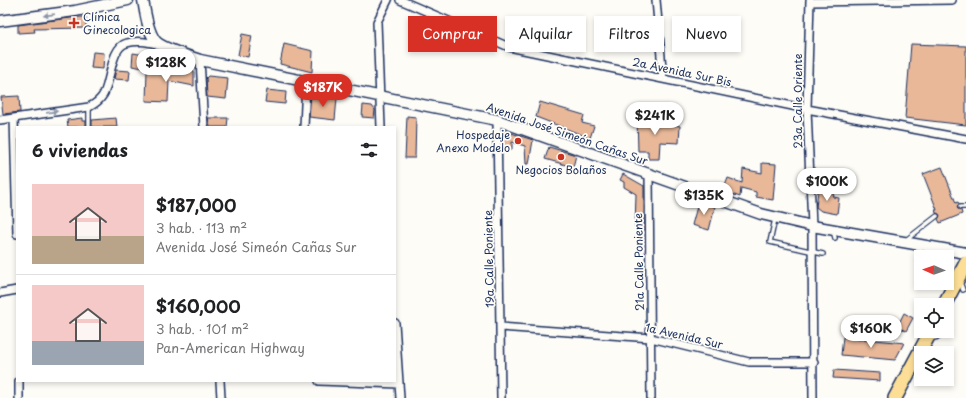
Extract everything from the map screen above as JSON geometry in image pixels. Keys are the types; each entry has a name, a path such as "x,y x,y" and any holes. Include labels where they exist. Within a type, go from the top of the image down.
{"highway":[{"path":"950,298 961,284 966,264"},
{"path":"896,398 930,338"}],"main road":[{"path":"0,21 75,11 128,0"},
{"path":"143,0 150,31 158,44"},
{"name":"Avenida José Simeón Cañas Sur","path":"158,44 200,60 306,83 379,95 497,120 761,214 812,226 834,234 885,238 966,252"}],"street":[{"path":"381,126 377,22 388,0"},
{"name":"2a Avenida Sur Bis","path":"400,0 509,47 807,109 966,139"},
{"path":"656,0 663,79"},
{"path":"810,1 952,0"},
{"name":"23a Calle Oriente","path":"810,1 807,109 813,252 813,398"},
{"name":"Avenida José Simeón Cañas Sur","path":"89,107 96,103 104,94 116,52 124,43 137,41 158,44"},
{"path":"200,60 204,126"},
{"path":"304,126 306,83"},
{"path":"0,120 89,107"},
{"path":"14,118 16,195"},
{"name":"19a Calle Poniente","path":"497,120 501,327 500,398"},
{"name":"21a Calle Poniente","path":"649,174 651,398"},
{"path":"0,293 16,290"},
{"name":"1a Avenida Sur","path":"501,327 651,338 749,362 814,362"},
{"path":"396,338 400,398"},
{"path":"19,382 19,398"},
{"path":"220,382 221,398"},
{"path":"346,382 399,384"}],"lane":[{"path":"88,126 89,107"},
{"path":"960,207 966,207"},
{"path":"905,241 937,216"},
{"path":"776,218 770,242 823,254"},
{"path":"877,244 885,238"}],"building":[{"path":"86,17 86,28 34,29 35,32 18,33 18,25"},
{"path":"242,34 252,36 248,57 238,55"},
{"path":"284,44 313,51 312,72 280,64"},
{"path":"911,44 966,46 966,125 905,118"},
{"path":"93,52 104,53 103,69 91,68"},
{"path":"133,53 151,56 149,69 132,66"},
{"path":"172,65 194,71 194,86 169,81 168,102 146,101 147,71 173,72"},
{"path":"116,70 130,71 129,80 114,79"},
{"path":"208,76 228,78 226,99 207,97 206,78"},
{"path":"267,90 286,92 285,104 265,102"},
{"path":"311,95 337,98 335,120 309,117"},
{"path":"19,96 20,112 3,114 1,97"},
{"path":"540,102 584,115 582,123 594,126 590,138 536,117"},
{"path":"363,105 372,106 375,110 374,118 362,117"},
{"path":"407,116 416,117 415,158 405,158"},
{"path":"637,116 680,126 679,143 660,142 659,159 648,159 648,151 638,151"},
{"path":"82,118 82,121 86,121 86,126 68,126 67,120"},
{"path":"116,118 117,126 92,126 92,120"},
{"path":"208,118 228,118 227,126 210,126"},
{"name":"Hospedaje Anexo Modelo","path":"502,130 533,140 529,164 526,164 525,146 512,142 512,150 502,150"},
{"name":"Negocios Bolaños","path":"549,147 576,155 573,167 545,159"},
{"path":"762,163 776,164 773,200 756,197 756,192 741,188 740,197 723,191 728,178 742,183 743,169 762,173"},
{"path":"942,167 956,203 958,202 959,204 957,208 961,210 962,214 940,223 938,219 940,215 936,213 935,210 937,210 923,174"},
{"path":"623,174 644,186 644,230 635,227 636,194 624,187 624,182 620,180"},
{"path":"818,191 833,193 834,197 839,198 837,214 821,211 816,207"},
{"path":"698,203 715,207 709,230 692,225"},
{"path":"904,313 913,318 906,331 897,327"},
{"path":"843,337 904,343 895,360 841,355"},
{"path":"834,370 880,373 880,381 833,378"}],"place":[{"name":"Clínica Ginecologica","path":"74,23"},
{"name":"Hospedaje Anexo Modelo","path":"518,141"},
{"name":"Negocios Bolaños","path":"561,157"}]}
